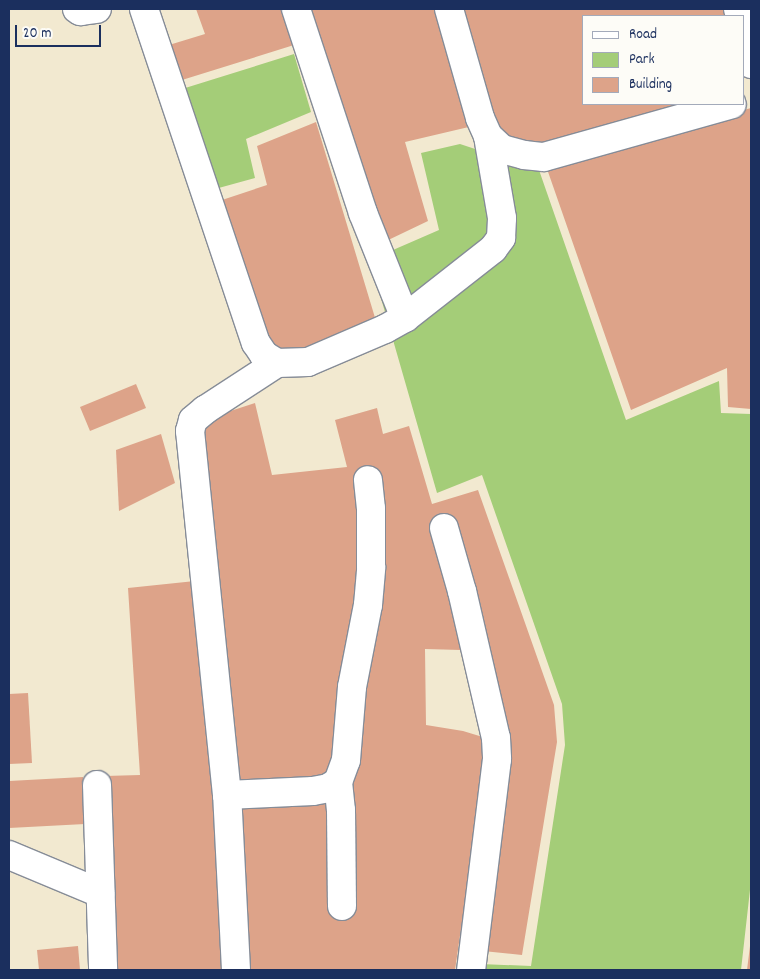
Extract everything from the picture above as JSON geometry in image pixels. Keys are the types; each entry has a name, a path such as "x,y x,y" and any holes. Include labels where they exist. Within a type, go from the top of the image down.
{"street":[{"path":"77,9 80,11 97,9"},
{"path":"144,9 256,343 264,355 277,363"},
{"path":"296,9 363,213 405,318"},
{"path":"236,970 228,795 190,431 193,420 205,410 277,363 308,362 385,329 405,318 493,249 501,238 502,218 488,136 480,118 449,9"},
{"path":"745,37 751,64"},
{"path":"488,136 502,149 524,155 544,157 728,105"},
{"path":"342,906 341,810 338,782 346,760 352,687 368,605 372,509 368,480"},
{"path":"444,528 464,601 496,738 497,752 471,970"},
{"path":"228,795 312,791 328,788 338,782"},
{"path":"97,785 104,970"},
{"path":"9,855 100,893"}],"green space":[{"path":"294,54 311,112 246,139 255,178 215,189 182,89"},
{"path":"460,144 539,170 626,420 719,381 721,413 751,414 751,881 741,970 479,970 480,964 531,966 565,745 562,704 482,475 437,493 370,260 439,230 421,153"}],"building":[{"path":"196,9 282,9 294,45 182,80 169,45 205,34"},
{"path":"306,9 440,9 473,126 405,142 428,221 382,243"},
{"path":"457,9 727,9 729,15 582,15 582,105 683,105 545,149 497,134"},
{"path":"751,108 751,409 728,407 727,368 631,410 546,166"},
{"path":"316,122 376,321 297,356 266,343 219,201 267,185 257,146"},
{"path":"136,384 146,408 90,431 80,407"},
{"path":"255,403 272,475 347,467 335,420 377,408 383,434 409,426 432,504 478,490 554,705 557,742 522,955 483,951 504,758 449,518 431,523 461,650 425,649 426,725 463,731 486,738 486,758 455,970 245,970 237,803 352,779 372,468 357,472 364,509 359,600 335,765 328,778 234,786 199,434 209,418"},
{"path":"161,434 175,483 119,511 116,450"},
{"path":"195,581 214,795 222,970 112,970 105,776 140,775 128,588"},
{"path":"28,693 32,763 9,764 9,694"},
{"path":"83,777 85,824 9,828 9,781"},
{"path":"78,946 80,970 39,970 37,950"},
{"path":"750,946 751,970 747,970"}]}
